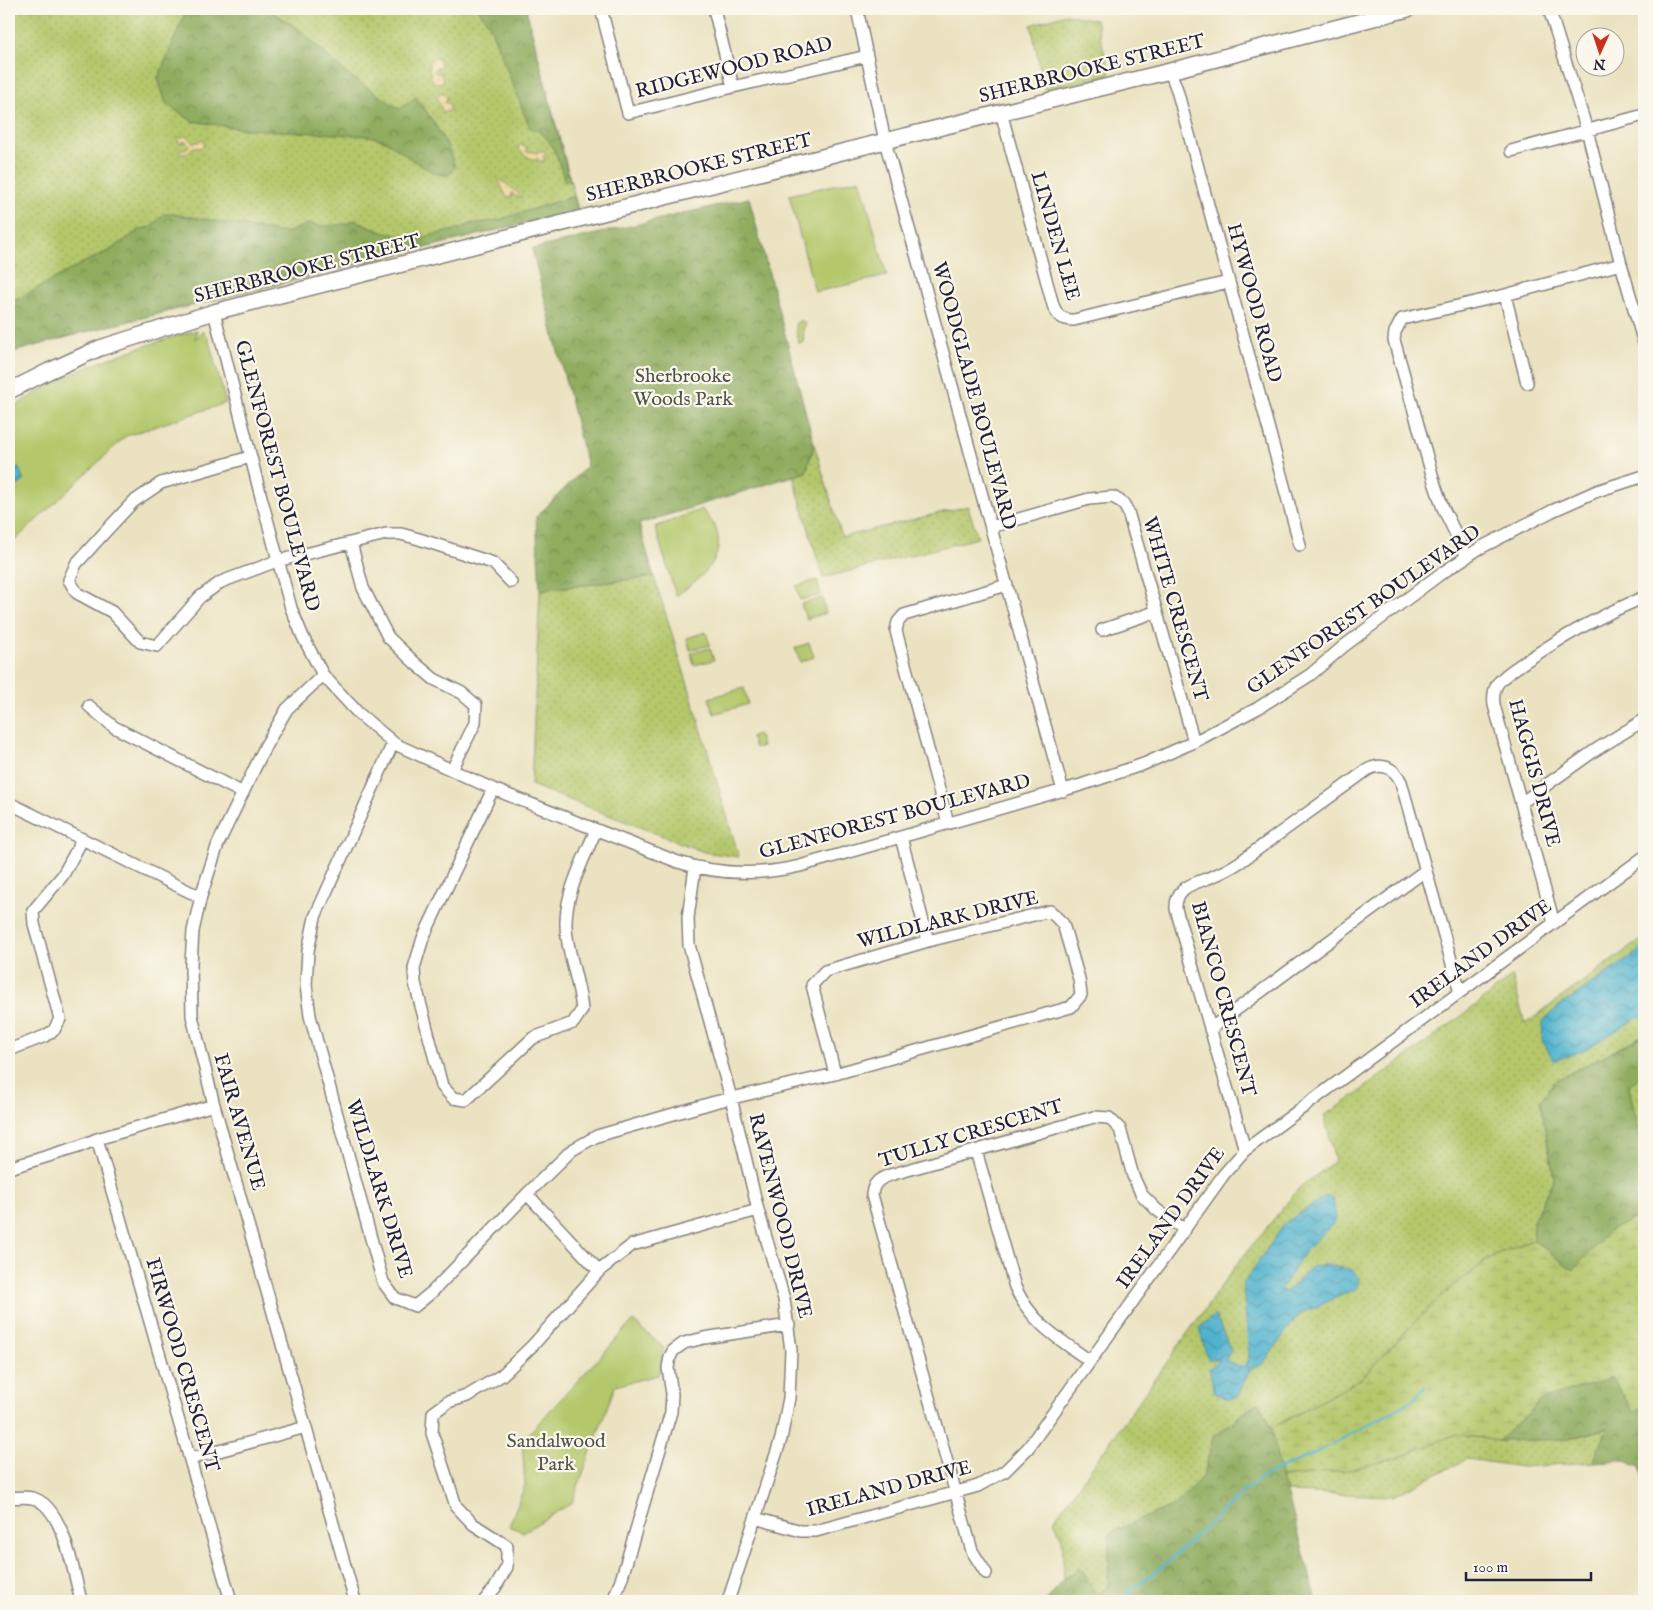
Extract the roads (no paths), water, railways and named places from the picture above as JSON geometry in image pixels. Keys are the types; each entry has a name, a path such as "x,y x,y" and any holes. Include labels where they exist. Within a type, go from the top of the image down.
{"main road":[{"name":"SHERBROOKE STREET","path":"9,391 100,348 214,312 1408,9"}],"street":[{"name":"RIDGEWOOD ROAD","path":"601,9 628,113 866,56"},
{"path":"714,9 733,87"},
{"name":"WOODGLADE BOULEVARD","path":"857,9 885,141 1063,791"},
{"path":"1549,9 1586,130 1644,343"},
{"name":"HYWOOD ROAD","path":"1170,70 1300,545"},
{"name":"LINDEN LEE","path":"1000,112 1053,305 1061,318 1074,320 1228,282"},
{"path":"1511,151 1644,115"},
{"path":"1467,556 1443,508 1435,485 1394,340 1395,332 1402,319 1505,295 1621,264"},
{"path":"1505,295 1527,383"},
{"name":"GLENFOREST BOULEVARD","path":"214,312 250,457 296,621 323,675 358,712 394,743 493,789 596,830 696,867 738,874 780,871 1063,791 1144,764 1194,742 1258,708 1310,675 1344,646 1467,556 1552,511 1597,491 1644,476"},
{"path":"250,457 161,483 134,502 76,564 69,580 77,593 112,612 140,642 157,646 200,597 221,582 278,561 386,534 400,534 493,564 511,582"},
{"name":"WHITE CRESCENT","path":"991,527 1089,499 1113,497 1123,503 1128,512 1194,742"},
{"path":"351,543 363,588 388,637 434,679 462,692 476,705 475,722 452,770"},
{"path":"948,823 896,631 898,622 904,615 1007,585"},
{"name":"HAGGIS DRIVE","path":"1554,922 1494,705 1493,699 1496,687 1503,678 1550,645 1595,619 1644,597"},
{"path":"1102,630 1156,612"},
{"name":"FAIR AVENUE","path":"323,675 288,709 266,745 218,844 201,896 193,931 191,964 192,1016 214,1105 355,1601"},
{"path":"89,706 114,728 243,793"},
{"path":"1521,803 1594,751 1644,720"},
{"name":"WILDLARK DRIVE","path":"394,743 315,917 308,951 306,985 310,1016 383,1282 394,1298 415,1306 432,1292 572,1150 597,1136 731,1098 835,1074 1071,1007 1082,995 1063,924 1050,911 928,941 826,971 812,985 835,1074"},
{"name":"BIANCO CRESCENT","path":"1245,1150 1176,908 1178,894 1185,887 1219,874 1240,862 1367,770 1379,766 1393,770 1401,782 1460,992"},
{"path":"493,789 422,938 414,968 415,983 442,1086 453,1098 466,1100 533,1038 572,1023 582,1010 580,991 567,941 566,915 572,887 596,830"},
{"path":"9,803 201,896"},
{"path":"901,837 928,941"},
{"path":"9,1050 45,1036 54,1030 60,1019 34,924 33,911 63,875 82,840"},
{"name":"IRELAND DRIVE","path":"755,1518 798,1530 816,1531 956,1493 990,1480 1016,1461 1028,1448 1224,1174 1245,1150 1644,857"},
{"name":"RAVENWOOD DRIVE","path":"696,867 688,918 689,945 731,1098 758,1210 781,1288 789,1325 791,1371 787,1411 781,1439 728,1601"},
{"path":"1210,1028 1426,870"},
{"path":"9,1168 78,1147 97,1139 214,1105"},
{"name":"TULLY CRESCENT","path":"986,1573 972,1551 872,1195 876,1182 890,1175 1094,1117 1109,1118 1120,1129 1133,1176 1142,1195 1157,1210 1185,1230"},
{"name":"FIRWOOD CRESCENT","path":"97,1139 231,1601"},
{"path":"976,1151 1015,1287 1023,1304 1043,1328 1090,1361"},
{"path":"527,1194 599,1271"},
{"path":"484,1601 495,1588 507,1567 507,1546 473,1524 456,1506 432,1433 433,1413 448,1402 467,1396 502,1375 533,1346 599,1271 632,1245 758,1210"},
{"path":"613,1601 622,1577 671,1412 672,1394 668,1368 670,1357 684,1343 704,1338 789,1325"},
{"path":"190,1459 306,1427"},
{"path":"9,1498 33,1498 52,1511 62,1529 81,1601"}],"water":[{"path":"18,466 24,481 9,492 9,476"},
{"path":"1644,948 1644,1014 1582,1051 1554,1061 1542,1040 1543,1021 1559,1006"},
{"path":"1324,1197 1333,1197 1336,1221 1305,1251 1280,1291 1287,1291 1313,1266 1328,1265 1353,1270 1359,1277 1358,1288 1298,1315 1263,1364 1250,1369 1238,1396 1228,1400 1215,1393 1209,1369 1219,1360 1208,1360 1200,1327 1215,1315 1231,1350 1225,1360 1244,1368 1249,1357 1243,1284 1285,1223"}],"waterway":[{"path":"1115,1601 1161,1568 1259,1478 1316,1453 1410,1402 1425,1387"}],"park label":[{"name":"Sherbrooke Woods Park","path":"683,388"},
{"name":"Sandalwood Park","path":"556,1452"}]}
